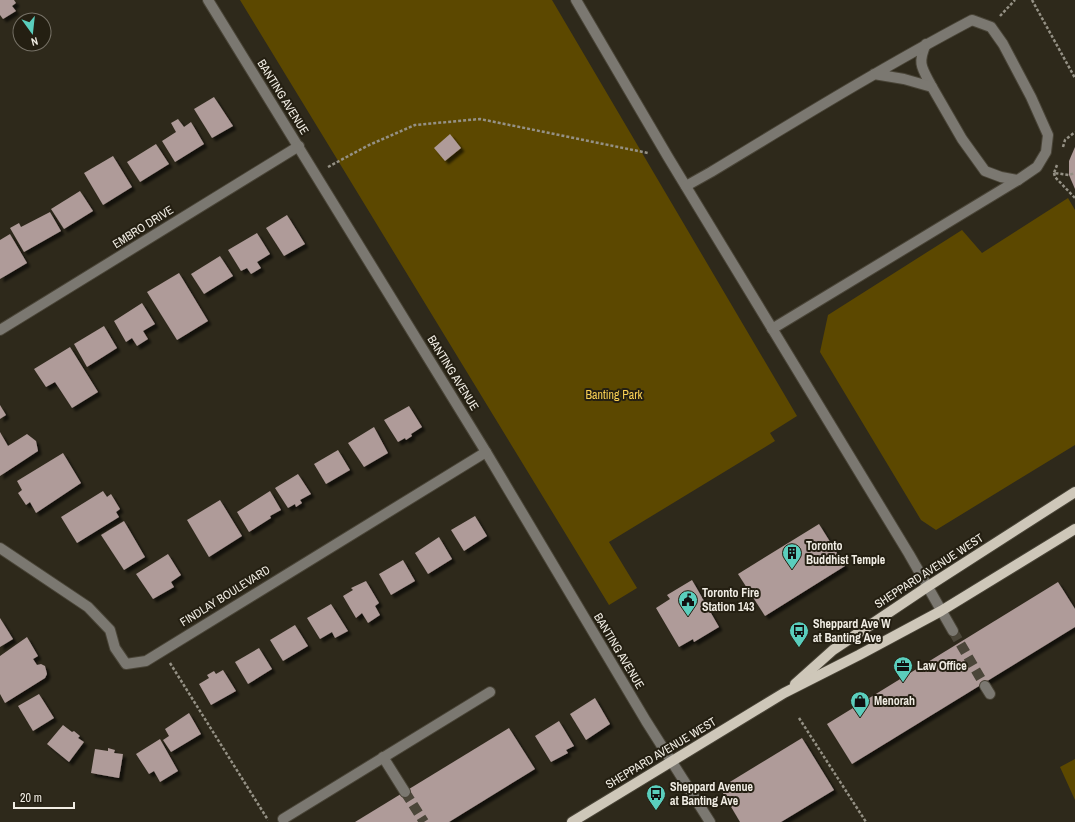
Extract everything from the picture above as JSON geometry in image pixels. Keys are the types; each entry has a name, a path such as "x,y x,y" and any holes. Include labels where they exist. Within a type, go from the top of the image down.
{"main road":[{"name":"SHEPPARD AVENUE WEST","path":"784,693 833,650 927,587 1075,492"},
{"name":"SHEPPARD AVENUE WEST","path":"572,822 584,819 672,762 784,693 941,611 1075,529"}],"street":[{"name":"BANTING AVENUE","path":"208,0 486,452 646,721 710,822"},
{"path":"576,0 668,157 953,631"},
{"path":"686,186 874,74 972,20 991,27 1003,44 1048,135 1046,152 1037,167 772,329"},
{"path":"926,44 921,56 922,68 962,138 985,171 1001,177 1018,180"},
{"path":"874,74 904,78 932,87"},
{"name":"EMBRO DRIVE","path":"0,330 299,146"},
{"name":"FINDLAY BOULEVARD","path":"0,548 88,607 110,630 115,648 126,664 146,661 486,452"},
{"path":"283,819 490,692"},
{"path":"383,757 405,792"}],"path":[{"path":"991,27 1015,0"},
{"path":"1032,0 1075,78"},
{"path":"328,168 367,146 415,125 480,119 668,157"},
{"path":"1048,172 1069,175 1075,173"},
{"path":"1054,173 1075,198"},
{"path":"162,650 269,822"},
{"path":"800,718 866,822"}],"green space":[{"name":"Banting Park","path":"240,0 552,0 797,416 770,433 775,441 609,542 637,588 609,605"},
{"path":"1068,198 1075,210 1075,445 936,530 921,520 820,352 828,315 962,230 982,253"},
{"path":"1075,759 1075,800 1060,767"}],"building":[{"path":"0,0 14,0 16,3 12,6 16,11 12,12 3,19 0,15"},
{"path":"214,97 233,126 212,138 194,109"},
{"path":"178,119 184,127 191,122 204,144 175,162 162,141 176,132 171,123"},
{"path":"450,134 461,148 445,161 434,148"},
{"path":"156,144 169,164 140,182 127,162"},
{"path":"1075,147 1075,189 1069,175 1069,161"},
{"path":"113,156 132,187 103,205 84,173"},
{"path":"80,191 93,211 64,229 51,209"},
{"path":"50,212 61,231 24,252 10,228 19,223 21,227"},
{"path":"287,215 305,244 284,256 266,228"},
{"path":"257,233 270,254 257,262 261,268 251,274 247,268 241,271 228,250"},
{"path":"10,234 27,263 0,279 0,240"},
{"path":"220,256 233,276 204,294 191,274"},
{"path":"179,273 208,321 177,340 147,292"},
{"path":"142,303 155,324 143,331 148,339 137,346 132,338 126,342 114,321"},
{"path":"104,326 117,348 87,367 74,344"},
{"path":"70,347 98,392 72,408 55,382 46,387 34,369"},
{"path":"0,405 6,415 0,419"},
{"path":"409,406 422,427 411,434 412,436 406,440 405,438 398,442 384,420"},
{"path":"374,427 388,453 364,467 348,443"},
{"path":"0,432 8,446 27,434 36,441 38,451 0,476"},
{"path":"338,450 350,470 326,484 314,464"},
{"path":"63,453 81,483 36,513 30,502 26,505 18,493 22,490 17,481"},
{"path":"298,474 311,494 300,500 302,503 296,507 295,504 288,508 275,488"},
{"path":"103,491 107,497 111,494 120,509 116,512 119,517 77,543 61,517"},
{"path":"270,491 281,510 270,516 271,518 249,532 237,512"},
{"path":"220,500 242,536 209,557 187,520"},
{"path":"475,516 487,536 464,551 451,530"},
{"path":"124,521 145,557 124,570 101,535"},
{"name":"Toronto Buddhist Temple","path":"819,524 845,566 765,616 738,574"},
{"path":"439,537 452,559 428,574 415,553"},
{"path":"168,554 181,575 171,582 174,587 153,599 136,574"},
{"path":"403,560 415,581 391,595 379,574"},
{"name":"Toronto Fire Station 143","path":"692,580 719,627 694,642 693,639 679,647 656,608 670,599 667,595"},
{"path":"366,581 379,603 375,606 380,615 368,623 362,613 356,618 343,596 353,590 351,588"},
{"path":"1058,582 1075,609 1075,627 852,764 827,724"},
{"path":"331,604 348,631 335,638 332,632 320,639 307,618"},
{"path":"0,618 13,639 0,647"},
{"path":"295,625 308,646 283,661 270,640"},
{"path":"27,637 38,656 33,659 37,665 41,664 45,666 47,674 45,678 5,703 0,694 0,656"},
{"path":"259,648 272,669 248,684 235,662"},
{"path":"223,670 236,691 211,705 199,684 209,678 207,675 214,671 216,674"},
{"path":"39,694 54,718 33,731 18,706"},
{"path":"595,698 610,724 586,740 570,714"},
{"path":"189,713 201,734 171,752 163,740 169,736 165,729"},
{"path":"559,721 574,746 566,750 568,753 551,762 535,736"},
{"path":"63,725 72,732 74,731 80,736 78,738 84,742 69,762 47,744"},
{"path":"509,728 535,769 449,822 355,822"},
{"path":"802,738 834,790 781,822 740,822 720,788"},
{"path":"160,739 178,771 160,782 154,771 149,774 136,754"},
{"path":"108,748 115,750 114,753 123,754 119,778 91,773 95,749 108,751"}],"tunnel":[{"path":"953,631 985,686"},
{"path":"405,792 424,822"}],"place":[{"name":"Toronto Buddhist Temple","path":"792,570"},
{"name":"Toronto Fire Station 143","path":"688,617"},
{"name":"Sheppard Ave W at Banting Ave","path":"799,648"},
{"name":"Law Office","path":"903,683"},
{"name":"Menorah","path":"860,718"},
{"name":"Sheppard Avenue at Banting Ave","path":"656,811"}]}
